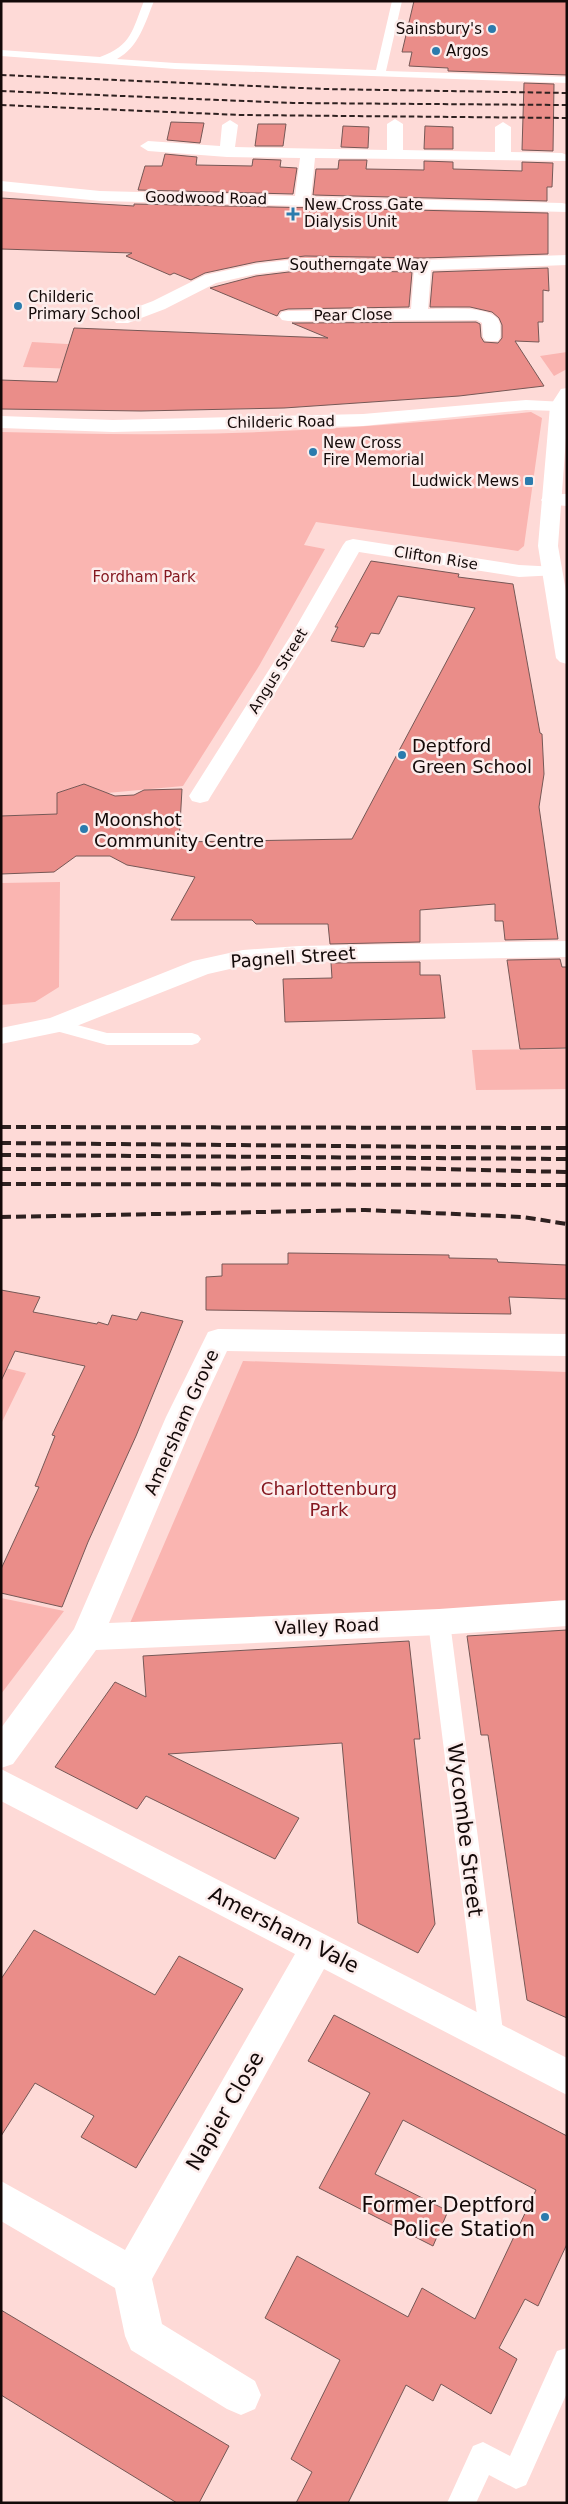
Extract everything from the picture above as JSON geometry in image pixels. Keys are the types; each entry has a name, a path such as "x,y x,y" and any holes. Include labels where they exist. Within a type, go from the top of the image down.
{"street":[{"path":"395,124 396,155"},
{"path":"227,152 230,125"},
{"path":"503,127 503,157"},
{"path":"148,146 197,148 227,152 562,158"},
{"path":"303,200 308,154"},
{"name":"Goodwood Road","path":"1,186 100,196 562,208"},
{"name":"Southerngate Way","path":"122,319 159,305 211,279 256,269 305,263 423,265 567,260"},
{"path":"419,314 423,265"},
{"path":"159,305 180,313"},
{"name":"Pear Close","path":"288,316 480,315 492,320 492,337"},
{"path":"563,399 559,500 548,546 567,658"},
{"name":"Childeric Road","path":"1,422 113,426 364,420 526,405 563,399"},
{"name":"Clifton Rise","path":"353,545 519,571 552,571"},
{"name":"Angus Street","path":"200,796 303,632 353,545"},
{"name":"Pagnell Street","path":"1,1036 55,1025 202,967 243,958 334,953 567,949"},
{"name":"Amersham Grove","path":"1,1754 87,1637 181,1417 218,1340 567,1345"},
{"name":"Valley Road","path":"87,1637 439,1622 567,1613"},
{"name":"Amersham Vale","path":"1,1784 567,2077"},
{"name":"Napier Close","path":"132,2276 318,1947"},
{"path":"1,2200 132,2276 145,2336 241,2395"}],"lane":[{"path":"1,61 52,63 113,58 128,49 148,1"},
{"path":"380,75 397,1"},
{"path":"1,53 91,61 380,75 567,80"},
{"path":"55,1025 107,1039 192,1040"},
{"name":"Wycombe Street","path":"439,1622 492,2039"},
{"path":"461,2503 483,2456 516,2476 567,2361"}],"green space":[{"path":"257,255 420,255 420,260 306,258 266,261"},
{"path":"32,342 84,345 75,369 23,367"},
{"path":"567,352 567,369 554,376 540,356"},
{"name":"Fordham Park","path":"531,412 542,418 524,546 518,551 316,522 304,545 325,549 259,666 183,786 107,793 83,784 57,793 57,814 1,816 1,432 154,434 265,432 398,424"},
{"path":"60,882 59,987 35,1002 1,1005 1,883"},
{"path":"567,1049 567,1089 476,1090 472,1050"},
{"name":"Charlottenburg Park","path":"243,1361 567,1372 567,1619 121,1644"},
{"path":"1,1367 26,1373 1,1424"},
{"path":"1,1598 64,1611 1,1694"}],"building":[{"name":"Sainsbury's","path":"414,1 567,1 567,75 448,71 448,68 409,66 412,52 402,52"},
{"path":"524,83 554,84 553,151 522,150"},
{"path":"171,122 204,123 200,143 167,140"},
{"path":"258,124 286,124 283,146 255,146"},
{"path":"343,126 369,127 368,148 341,147"},
{"path":"425,126 453,127 453,149 424,149"},
{"path":"165,154 197,157 196,165 252,166 253,159 281,160 280,167 297,168 293,194 138,190 145,166 162,166"},
{"path":"339,160 367,160 366,169 424,170 424,161 453,162 453,169 522,171 522,162 553,163 552,187 547,187 547,201 313,195 316,169 338,169"},
{"path":"1,198 134,206 134,204 548,213 548,254 423,258 305,256 256,262 205,273 191,280 174,273 170,275 126,256 132,253 1,249"},
{"path":"548,268 549,291 543,290 543,322 538,322 539,342 515,341 544,386 459,396 284,408 141,411 1,409 1,380 57,382 74,328 328,338 292,323 476,322 480,324 481,337 484,342 498,343 502,338 502,325 499,318 492,312 470,307 430,307 433,272"},
{"path":"305,270 412,272 409,307 288,309 280,311 277,316 210,288 256,276"},
{"path":"371,561 459,574 458,577 513,584 540,733 542,734 544,774 539,807 558,939 505,940 503,921 495,921 495,904 420,910 420,942 330,944 328,924 256,924 252,920 171,920 195,877 127,865 110,856 76,856 54,872 1,874 1,816 57,814 57,793 84,784 115,796 134,795 144,790 182,789 179,842 352,839 475,608 398,596 379,634 371,633 364,647 331,641 338,627 335,627"},
{"path":"560,959 562,967 567,967 567,1048 520,1049 507,960"},
{"path":"420,962 420,975 440,975 445,1018 285,1022 283,979 332,978 331,963"},
{"path":"288,1253 449,1255 449,1258 497,1259 498,1262 567,1265 567,1299 509,1297 511,1314 206,1310 206,1277 222,1276 222,1264 288,1264"},
{"path":"1,1290 40,1297 33,1312 97,1324 98,1322 108,1325 112,1315 137,1320 141,1312 183,1321 136,1436 88,1542 62,1607 1,1593 1,1569 39,1487 35,1486 55,1436 52,1435 85,1366 15,1351 1,1381"},
{"path":"567,1630 567,2018 527,2000 488,1735 481,1735 467,1636"},
{"path":"409,1641 420,1739 414,1739 435,1924 418,1953 358,1923 342,1743 168,1754 299,1818 275,1859 146,1796 137,1809 55,1767 115,1682 146,1697 143,1656"},
{"path":"34,1930 155,1995 179,1956 243,1989 136,2168 81,2137 94,2116 35,2083 1,2136 1,1979"},
{"path":"334,2015 567,2136 567,2244 538,2306 525,2299 499,2348 517,2359 491,2414 441,2384 433,2401 406,2385 348,2503 296,2503 312,2472 291,2459 340,2360 265,2318 297,2256 408,2317 422,2288 475,2319 536,2190 403,2120 375,2174 448,2211 433,2246 319,2188 370,2093 308,2061"},
{"path":"1,2310 229,2446 199,2503 177,2503 1,2395"}],"railway":[{"path":"1,75 324,89 567,93"},
{"path":"1,91 293,103 567,105"},
{"path":"1,105 241,115 567,118"},
{"path":"1,1127 567,1128"},
{"path":"1,1143 567,1148"},
{"path":"1,1155 567,1159"},
{"path":"1,1169 400,1168 567,1172"},
{"path":"1,1184 567,1185"},
{"path":"1,1217 365,1210 523,1217 567,1224"}],"place":[{"name":"Sainsbury's","path":"492,29"},
{"name":"Argos","path":"436,51"},
{"name":"New Cross Gate Dialysis Unit","path":"293,214"},
{"name":"Childeric Primary School","path":"18,306"},
{"name":"New Cross Fire Memorial","path":"313,452"},
{"name":"Ludwick Mews","path":"529,481"},
{"name":"Deptford Green School","path":"402,755"},
{"name":"Moonshot Community Centre","path":"84,829"},
{"name":"Former Deptford Police Station","path":"545,2217"}]}
